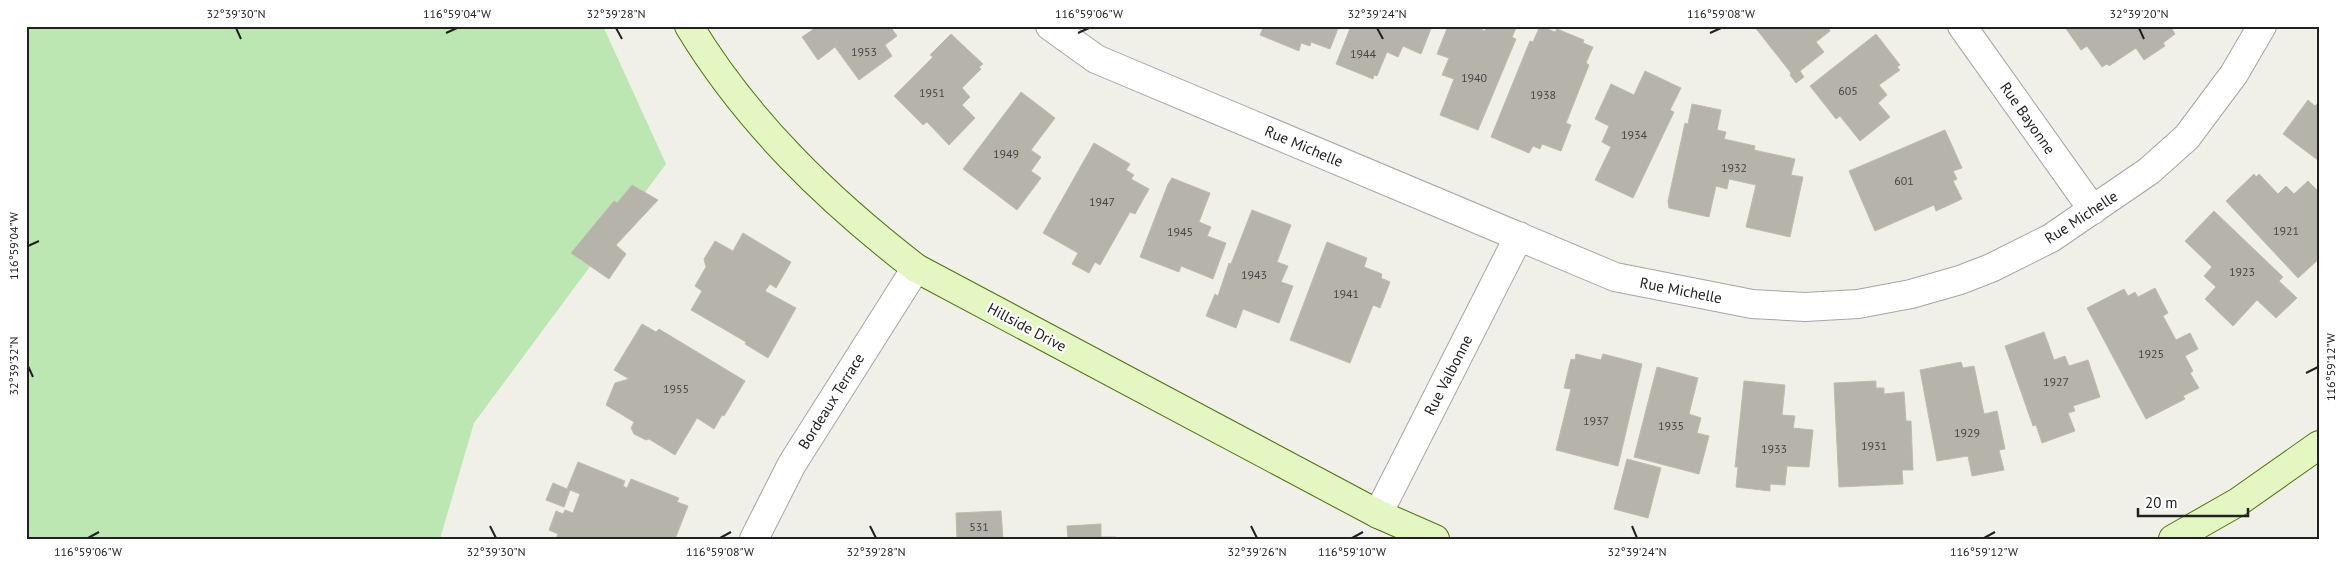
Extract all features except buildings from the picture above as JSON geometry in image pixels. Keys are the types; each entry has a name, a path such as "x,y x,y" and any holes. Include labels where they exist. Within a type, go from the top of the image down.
{"street":[{"name":"Hillside Drive","path":"689,26 733,90 774,140 818,186 852,217 916,268 1378,514 1435,539"},
{"name":"Rue Michelle","path":"1050,26 1096,60 1615,277 1752,304 1805,307 1858,304 1911,294 1960,280 2006,261 2044,242 2149,171 2186,137 2234,74 2262,26"},
{"name":"Rue Bayonne","path":"1962,26 2093,210"},
{"name":"Rue Valbonne","path":"1378,514 1518,236"},
{"name":"Bordeaux Terrace","path":"754,539 792,464 916,268"},
{"path":"2173,539 2238,502 2319,445"}],"green space":[{"path":"26,26 603,26 666,164 474,423 440,539 26,539"}]}
